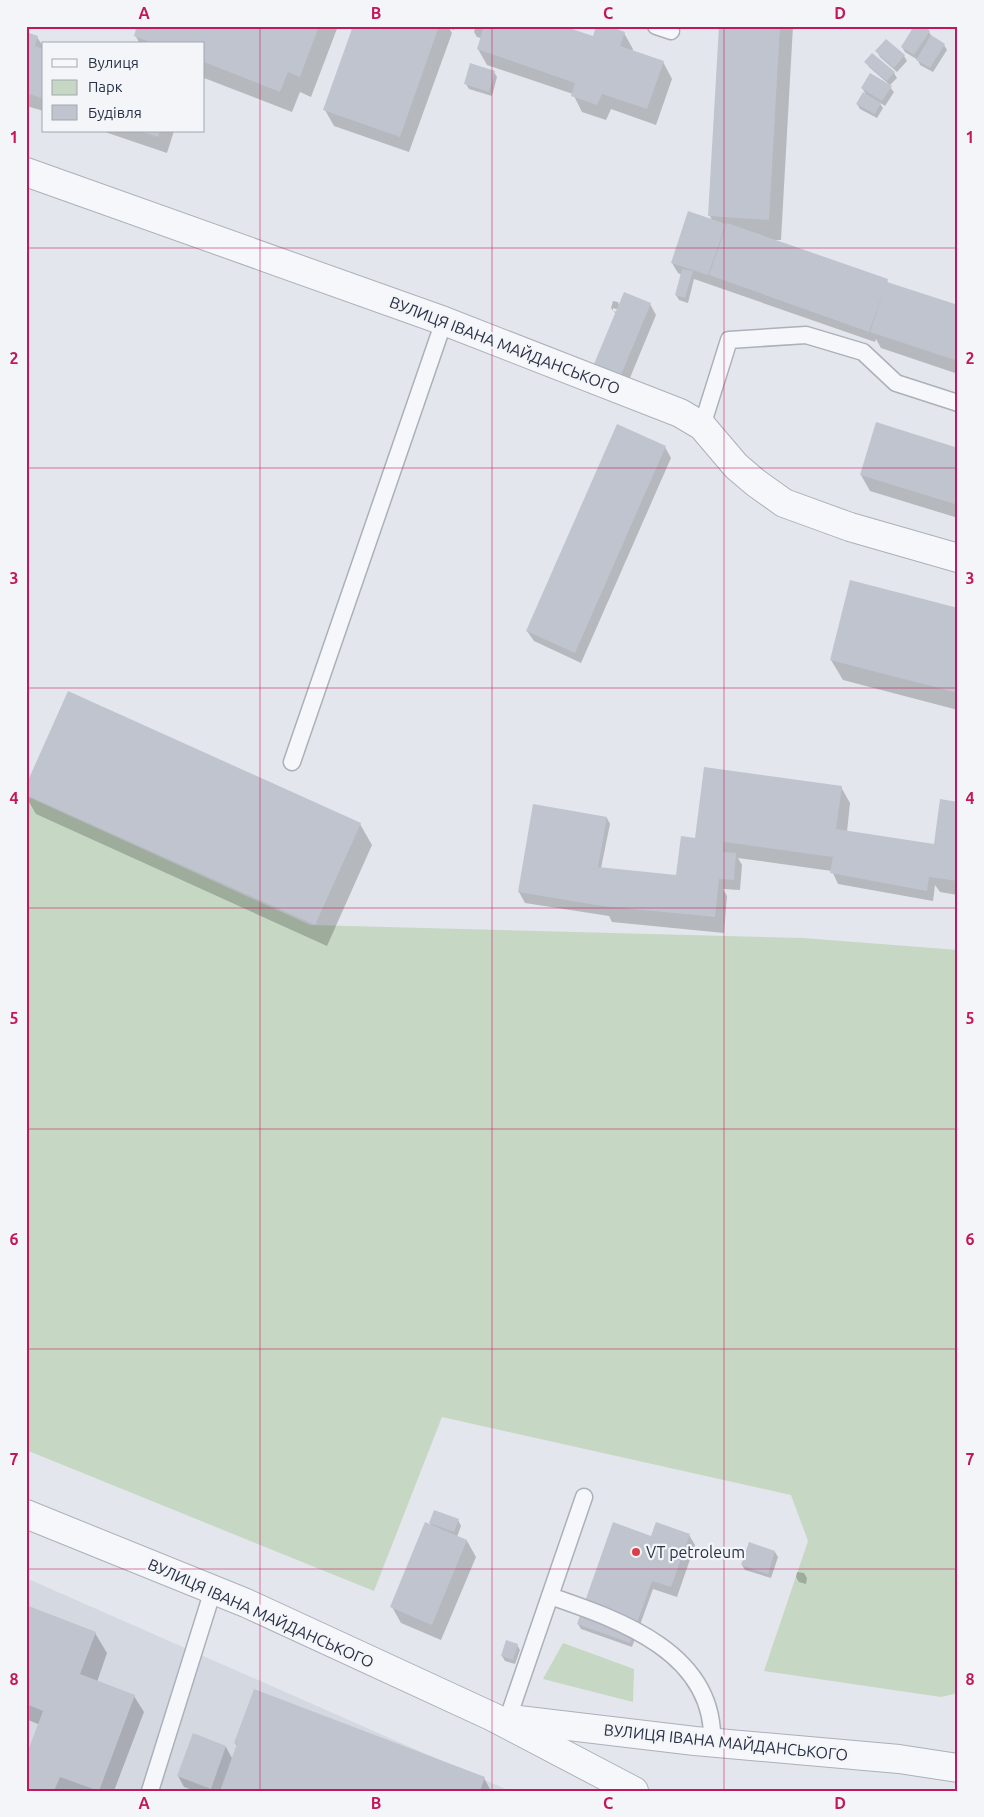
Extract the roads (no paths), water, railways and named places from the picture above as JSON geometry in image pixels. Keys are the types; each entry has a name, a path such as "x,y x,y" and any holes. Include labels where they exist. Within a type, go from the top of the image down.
{"street":[{"name":"ВУЛИЦЯ ІВАНА МАЙДАНСЬКОГО","path":"26,172 444,320 680,413 702,426 736,466 784,503 850,527 958,558"},
{"name":"ВУЛИЦЯ ІВАНА МАЙДАНСЬКОГО","path":"26,1514 213,1590 501,1718 634,1791"},
{"name":"ВУЛИЦЯ ІВАНА МАЙДАНСЬКОГО","path":"501,1718 712,1743 899,1760 958,1768"}],"lane":[{"path":"656,26 671,31"},
{"path":"292,762 444,320"},
{"path":"702,426 729,340 806,335 863,352 896,383 958,403"},
{"path":"501,1718 550,1596 584,1497"},
{"path":"150,1791 213,1590"},
{"path":"550,1596 584,1607 622,1623 652,1640 675,1657 692,1674 704,1693 710,1712 712,1743"}],"place":[{"name":"VT petroleum","path":"636,1552"}]}
